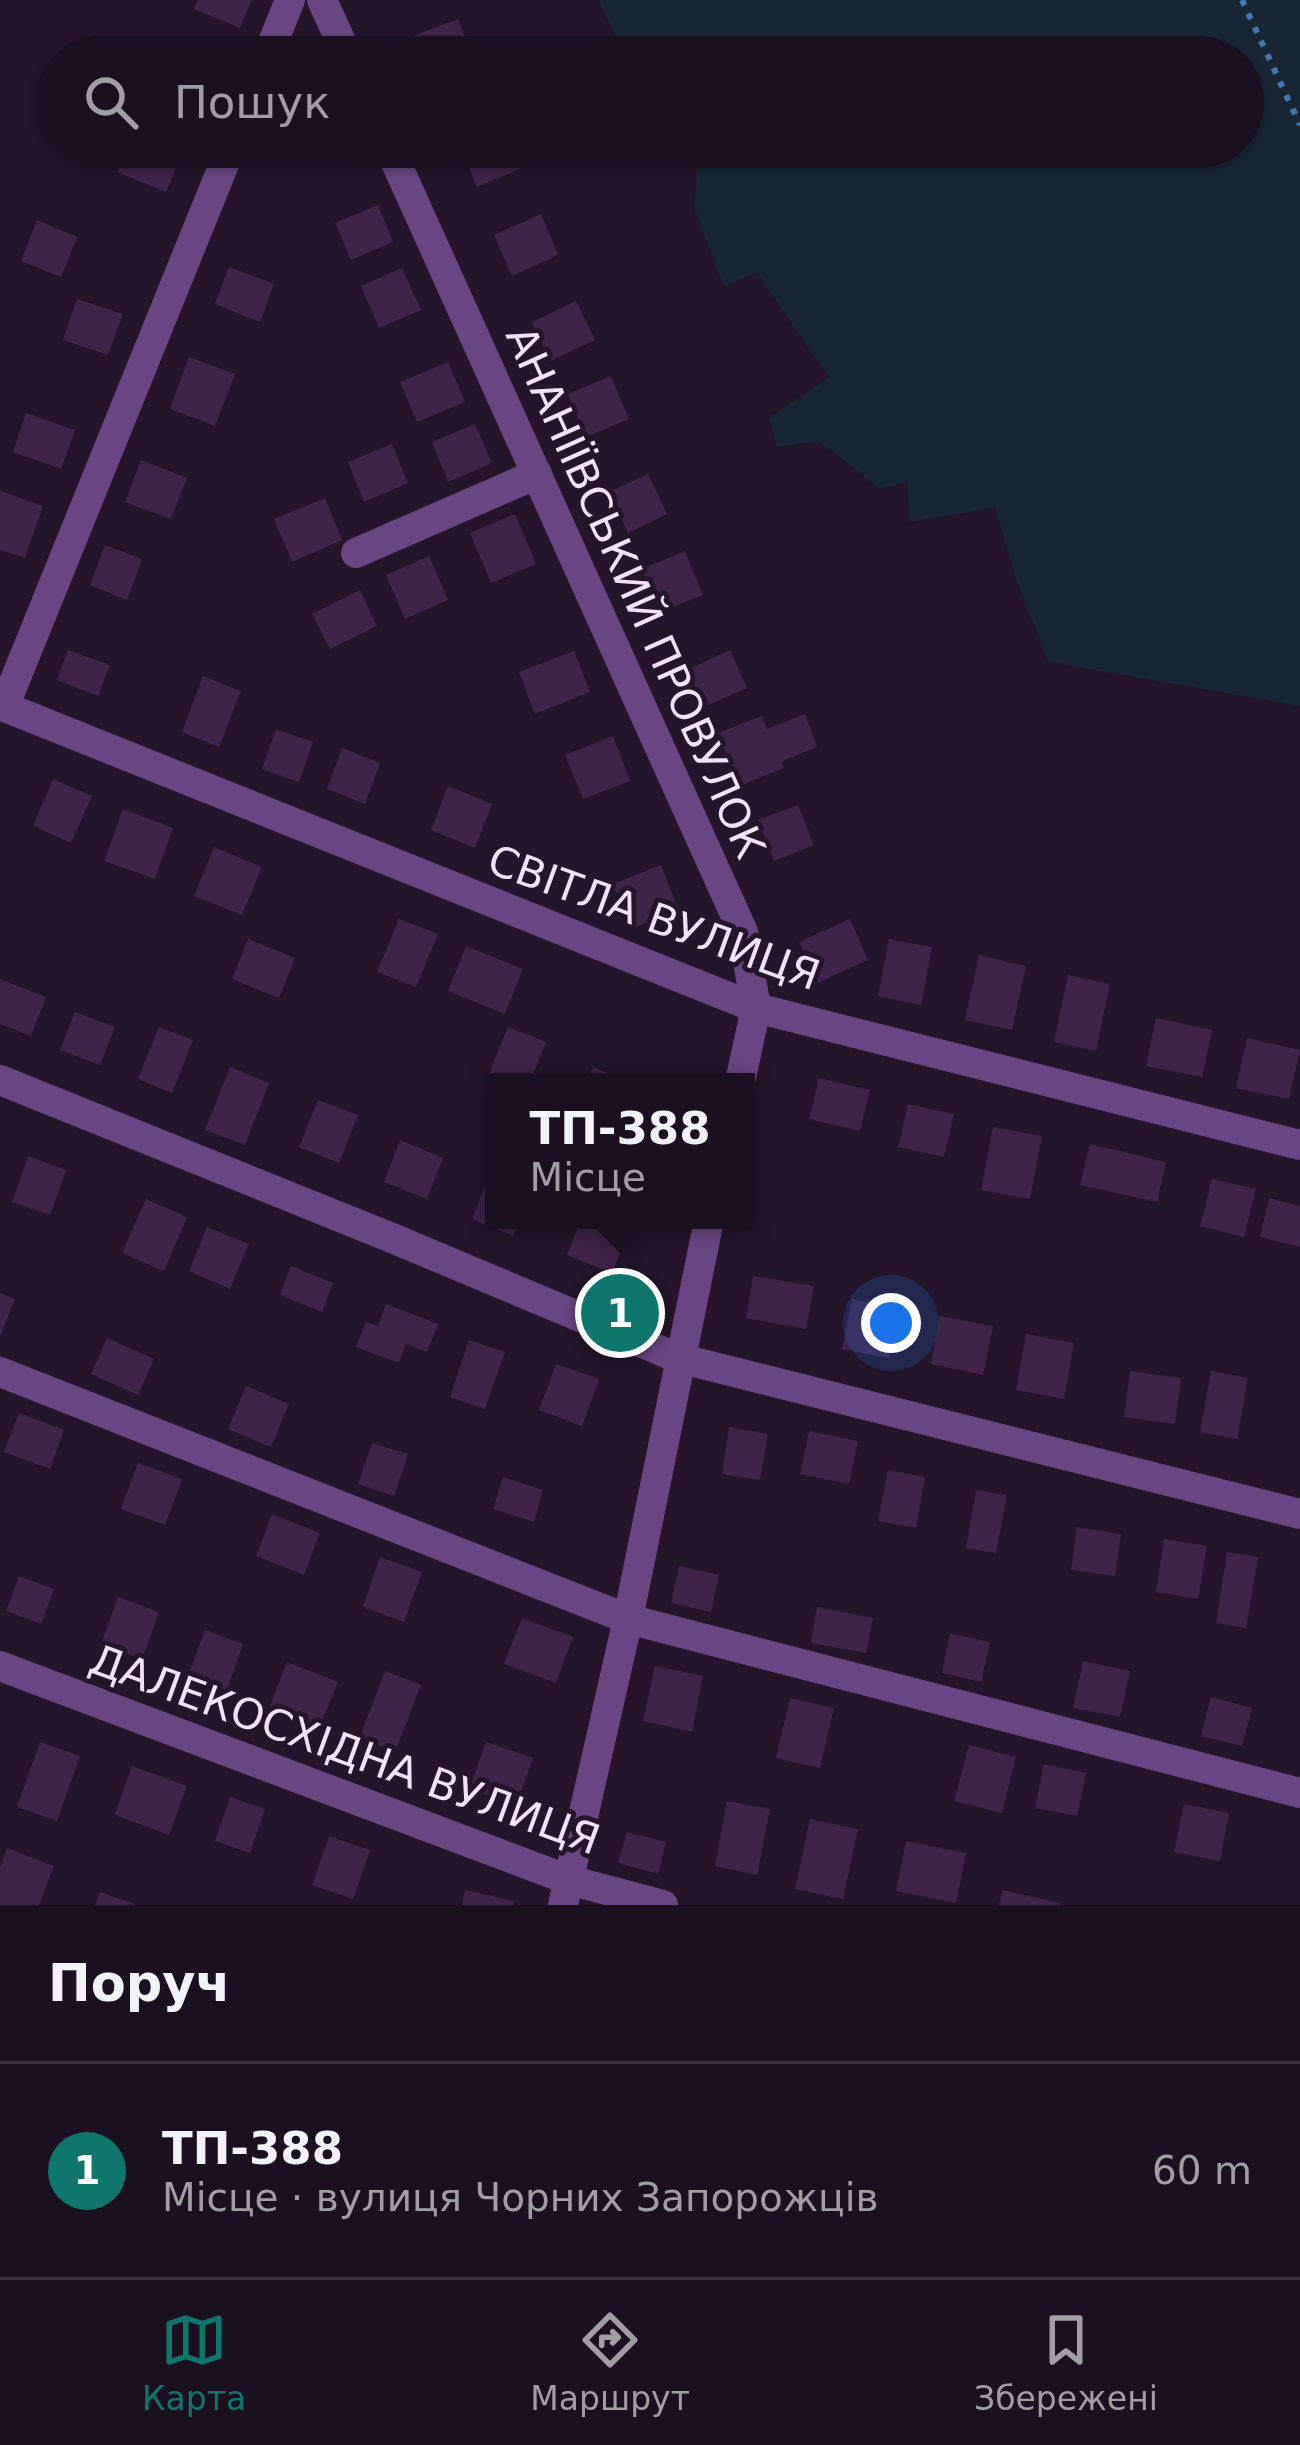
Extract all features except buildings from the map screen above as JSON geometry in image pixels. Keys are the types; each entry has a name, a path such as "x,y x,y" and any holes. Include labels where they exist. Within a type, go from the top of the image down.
{"street":[{"path":"275,36 290,0"},
{"path":"322,0 338,36"},
{"path":"2,706 221,168"},
{"name":"АНАНІЇВСЬКИЙ ПРОВУЛОК","path":"398,168 743,932 756,1009 742,1073"},
{"path":"356,553 537,474"},
{"name":"СВІТЛА ВУЛИЦЯ","path":"2,706 756,1009 1300,1145"},
{"path":"0,1080 678,1358 1300,1514"},
{"path":"566,1893 628,1619 707,1229"},
{"path":"0,1372 628,1619 1300,1793"},
{"name":"ДАЛЕКОСХІДНА ВУЛИЦЯ","path":"0,1666 566,1893 663,1905"}],"path":[{"path":"1242,0 1259,36"},
{"path":"1264,47 1300,125"}],"shaded area":[{"path":"599,0 1300,0 1300,706 1049,662 1017,582 995,508 910,522 907,482 880,489 819,441 777,447 769,418 829,377 756,272 724,286 694,208 697,168 1264,168 1264,36 615,36"}],"place":[{"name":"ТП-388","path":"620,1313"}]}
